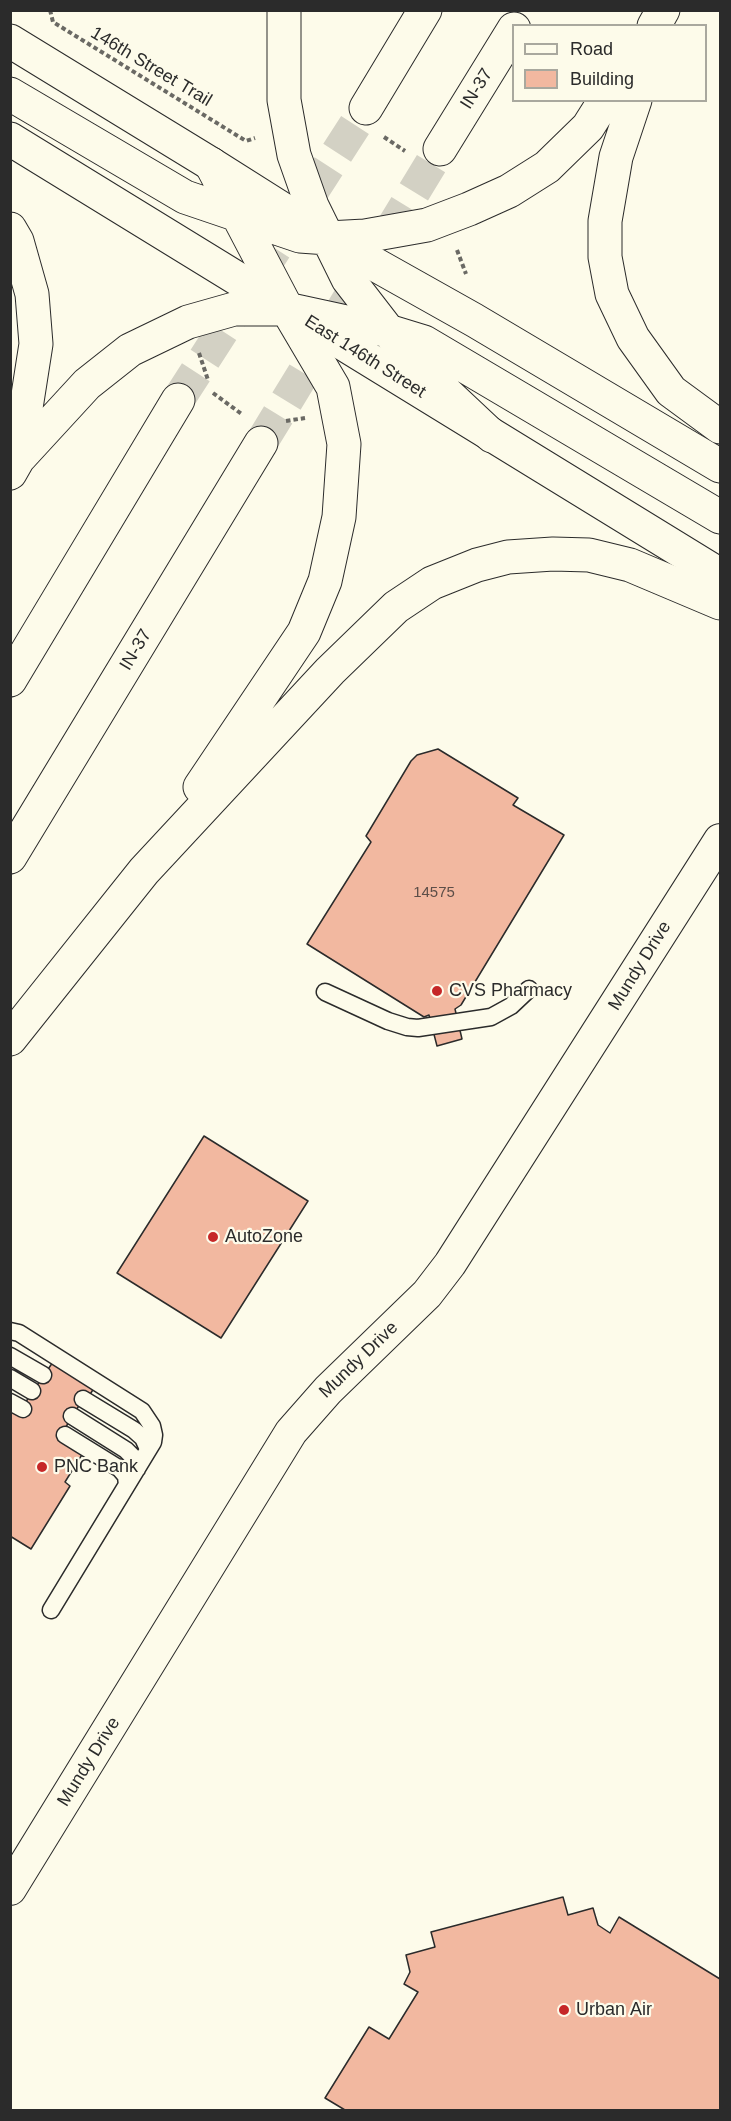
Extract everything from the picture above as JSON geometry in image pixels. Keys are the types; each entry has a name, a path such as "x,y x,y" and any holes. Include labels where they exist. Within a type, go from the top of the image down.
{"main road":[{"path":"284,10 284,100 288,130 294,155 312,206 348,279 409,358 492,436"},
{"path":"372,121 426,10"},
{"name":"IN-37","path":"516,24 525,10"},
{"path":"655,24 663,10"},
{"name":"IN-37","path":"427,152 512,30"},
{"path":"10,41 328,238 474,320 720,466"},
{"path":"10,94 185,197 300,236 328,238 365,237 427,225 509,191 547,167 588,127 604,102"},
{"path":"634,102 616,157 605,221 605,257 612,294 633,338 670,391 720,427"},
{"name":"East 146th Street","path":"10,139 720,575"},
{"path":"144,871 304,633 325,582 339,517 344,444 333,387 287,309 211,164"},
{"path":"10,230 17,241 32,294 36,344 14,466"},
{"path":"14,466 87,384 130,350 188,322 234,309 287,309 388,331 424,342 720,517"},
{"path":"10,680 178,400"},
{"name":"IN-37","path":"10,857 264,428"},
{"path":"10,1039 144,871 330,671 396,607 432,583 477,565 508,557 553,554 589,555 630,565 720,603"}],"street":[{"name":"Mundy Drive","path":"10,1889 291,1432 328,1390 427,1294 450,1264 720,840"}],"lane":[{"path":"326,992 388,1021 418,1028 491,1017 511,1006 529,989"},
{"path":"10,1331 19,1333 142,1411 152,1426 154,1435 153,1442 51,1610"},
{"path":"10,1356 43,1375"},
{"path":"10,1378 32,1391"},
{"path":"83,1399 134,1430 143,1438 148,1449"},
{"path":"72,1416 126,1450 134,1458 137,1469"},
{"path":"66,1435 120,1468 126,1476 127,1485"}],"path":[{"name":"146th Street Trail","path":"50,10 53,22 246,141"},
{"path":"372,121 427,152"},
{"path":"204,368 214,394 264,428 291,420"}],"building":[{"name":"CVS Pharmacy","path":"438,749 518,798 513,805 564,835 461,1005 455,1009 462,1039 437,1046 429,1015 424,1017 307,944 371,842 366,836 411,761 417,755"},
{"name":"AutoZone","path":"204,1136 308,1201 221,1338 117,1273"},
{"name":"PNC Bank","path":"55,1359 96,1385 89,1396 83,1399 64,1430 83,1453 65,1482 70,1486 31,1549 10,1536 10,1408 23,1406"},
{"name":"Urban Air","path":"563,1897 568,1915 593,1908 598,1925 610,1933 619,1917 720,1979 720,2110 345,2110 325,2098 369,2027 389,2039 418,1992 404,1984 410,1972 406,1955 435,1947 431,1932"}],"tunnel":[{"path":"178,400 366,108"},
{"path":"261,443 440,149"}],"place":[{"name":"CVS Pharmacy","path":"437,991"},
{"name":"AutoZone","path":"213,1237"},
{"name":"PNC Bank","path":"42,1467"},
{"name":"Urban Air","path":"564,2010"}]}
